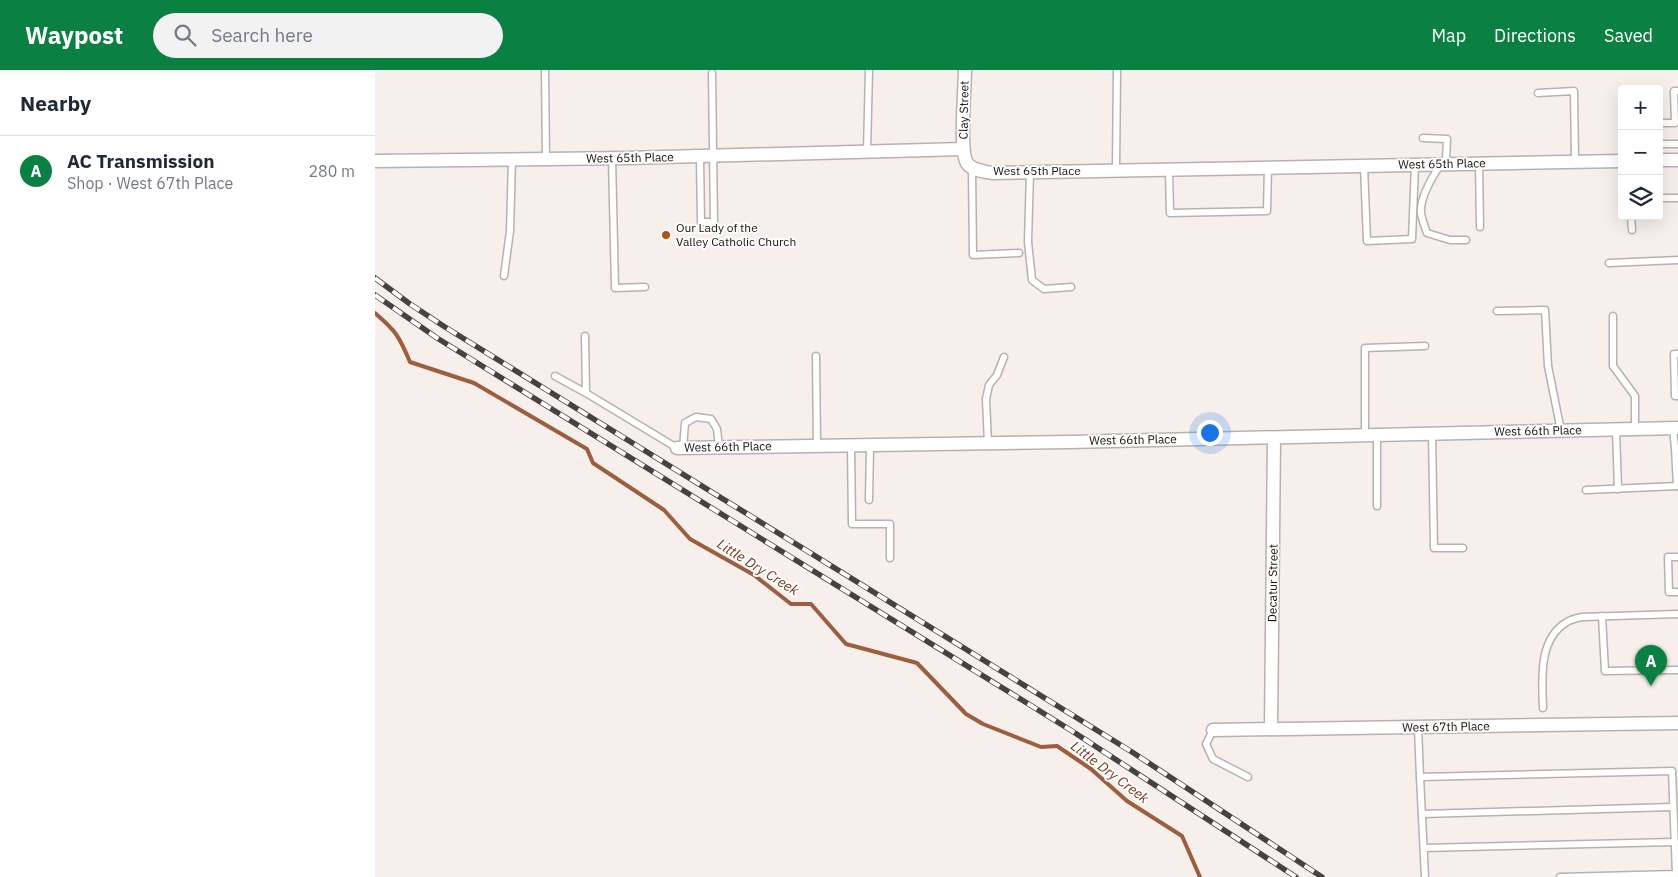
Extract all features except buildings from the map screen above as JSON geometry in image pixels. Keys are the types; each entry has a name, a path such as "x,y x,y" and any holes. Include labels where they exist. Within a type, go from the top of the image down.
{"street":[{"name":"Clay Street","path":"963,150 965,70"},
{"name":"West 65th Place","path":"375,161 963,150"},
{"path":"963,150 967,163 972,168"},
{"path":"1663,160 1678,160"},
{"name":"West 65th Place","path":"972,168 992,173 1618,161"},
{"name":"West 66th Place","path":"680,448 1274,438 1676,428"},
{"name":"Decatur Street","path":"1271,729 1274,438"},
{"name":"West 67th Place","path":"1213,730 1678,723"}],"lane":[{"path":"545,70 547,159"},
{"path":"867,152 869,70"},
{"path":"1116,171 1117,70"},
{"path":"706,156 713,172 715,222 701,222 700,173 706,156 712,73"},
{"path":"1538,92 1574,91 1575,161"},
{"path":"1663,123 1675,123 1675,91 1678,91"},
{"path":"1423,138 1447,139 1446,160 1441,164 1427,186 1421,212 1427,233 1450,240 1466,240"},
{"path":"1663,144 1678,144"},
{"path":"613,158 615,288 645,287"},
{"path":"504,276 510,231 512,159"},
{"path":"1479,164 1480,227"},
{"path":"1363,166 1367,241 1412,239 1415,165"},
{"path":"972,168 973,255 1019,253"},
{"path":"1169,170 1171,213 1180,213 1267,211 1269,168"},
{"path":"700,173 713,172"},
{"path":"1030,172 1028,242 1032,280 1044,289 1071,287"},
{"path":"1663,198 1678,198"},
{"path":"1631,220 1632,230"},
{"path":"1609,264 1678,260"},
{"path":"1497,311 1545,310 1548,366 1561,431"},
{"path":"1613,316 1613,366 1635,396 1635,429"},
{"path":"585,336 586,393"},
{"path":"1377,506 1365,348 1425,346"},
{"path":"1678,354 1674,354 1675,396 1678,396"},
{"path":"816,356 817,446"},
{"path":"988,443 986,398 989,385 997,375 1004,357"},
{"path":"555,376 680,448 685,423 696,417 711,419 717,429 719,448"},
{"path":"1587,490 1677,486 1676,428"},
{"path":"1616,430 1618,488"},
{"path":"1432,434 1434,548 1463,548"},
{"path":"851,445 852,524 889,524 890,558"},
{"path":"869,500 870,445"},
{"path":"1678,557 1668,557 1669,592 1678,592"},
{"path":"1543,708 1542,677 1544,659 1556,631 1568,621 1582,617 1678,614"},
{"path":"1603,616 1605,671 1678,670"},
{"path":"1419,727 1419,777 1425,877"},
{"path":"1213,730 1206,744 1213,759 1248,777"},
{"path":"1419,777 1672,771 1676,874 1560,877"},
{"path":"1422,814 1673,808"},
{"path":"1424,848 1675,842"}],"waterway":[{"name":"Little Dry Creek","path":"375,313 396,334 410,362 474,383 587,449 593,463 664,510 690,539 754,575 791,604 811,604 846,644 917,663 966,714 983,724 1041,747 1057,746 1091,769 1127,801 1182,836 1200,877"}],"railway":[{"path":"375,278 445,327 1132,752 1322,877"},
{"path":"375,295 437,338 1072,731 1296,877"}],"place":[{"name":"Our Lady of the Valley Catholic Church","path":"666,235"},
{"name":"AC Transmission","path":"1651,686"}]}
